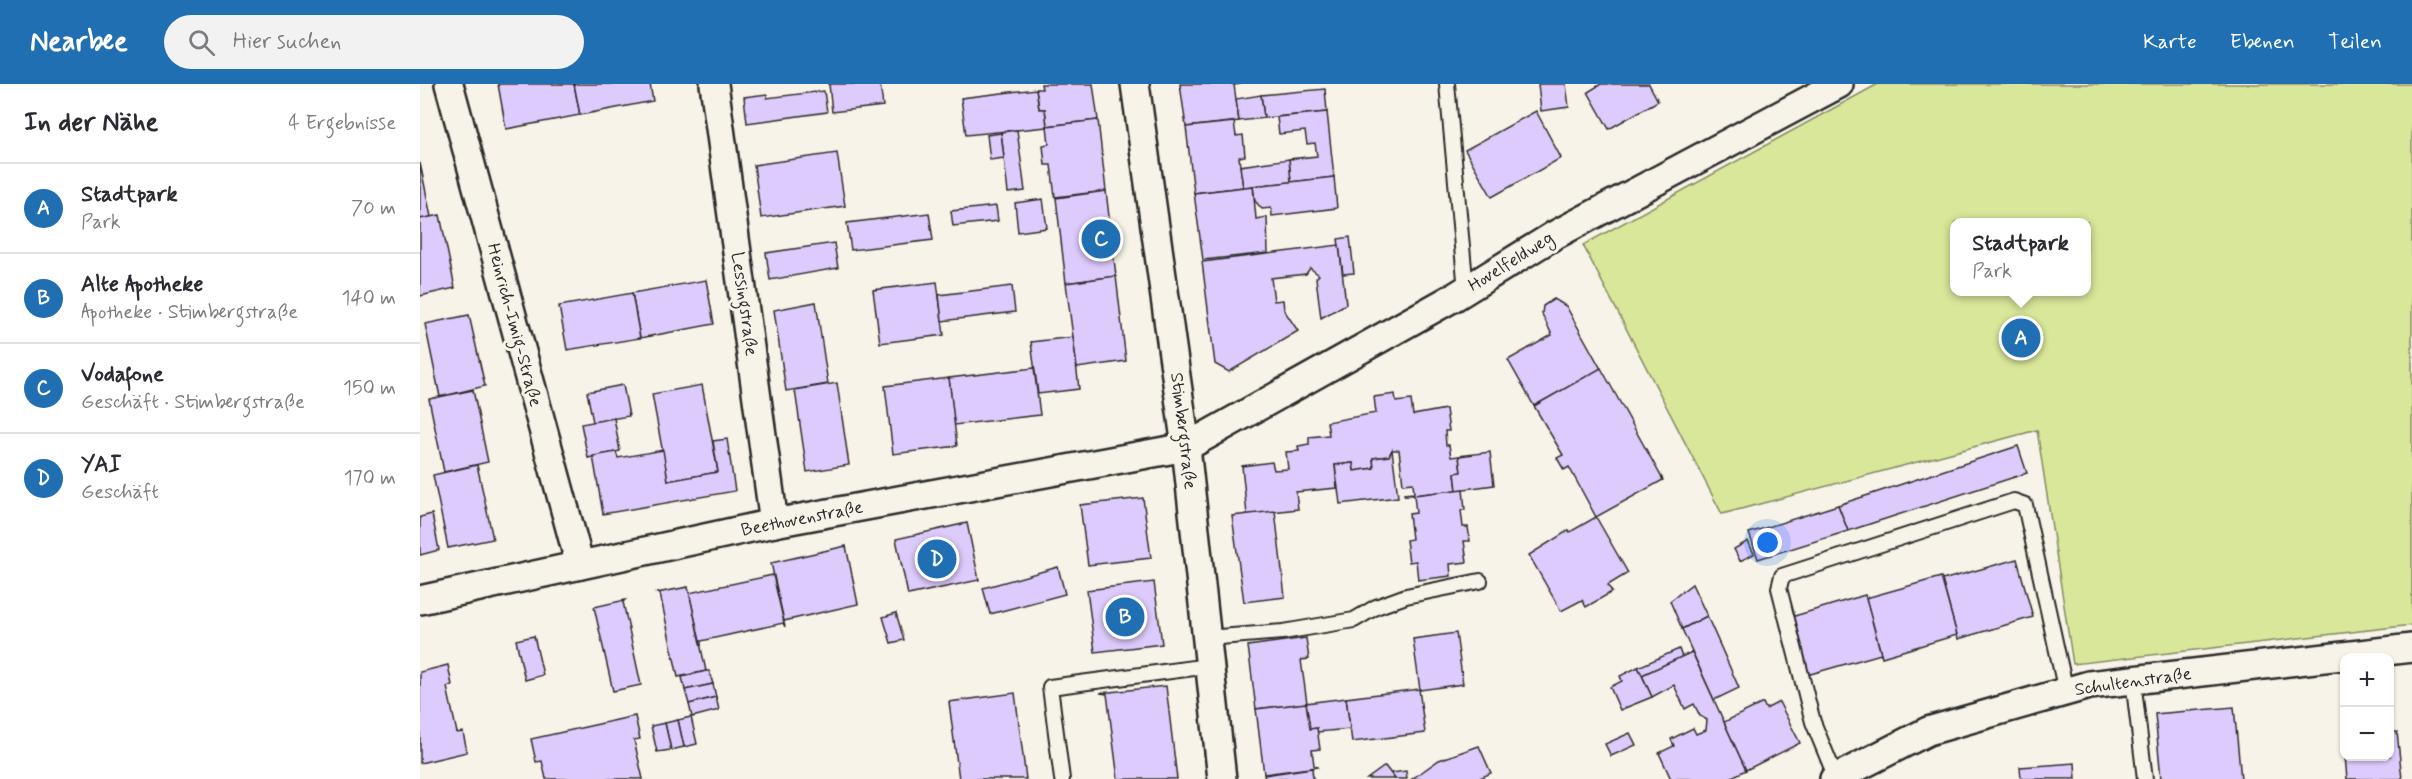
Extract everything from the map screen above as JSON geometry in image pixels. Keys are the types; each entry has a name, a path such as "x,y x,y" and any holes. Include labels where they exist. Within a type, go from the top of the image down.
{"street":[{"name":"Heinrich-Imig-Straße","path":"449,84 579,565"},
{"name":"Lessingstraße","path":"714,84 774,523"},
{"name":"Stimbergstraße","path":"1135,84 1186,447 1222,779"},
{"name":"Hovelfeldweg","path":"1186,447 1466,290 1553,236 1839,84"},
{"name":"Beethovenstraße","path":"420,600 774,523 1186,447"},
{"name":"Schultenstraße","path":"1835,778 1928,731 2089,686 2412,648"}],"lane":[{"path":"1447,84 1466,290"},
{"path":"1835,778 1813,722 1779,588 1782,576 2014,501 2025,505 2066,692"},
{"path":"1206,638 1283,632 1354,620 1376,607 1406,596 1480,581"},
{"path":"1062,779 1050,687 1209,666"},
{"path":"2133,680 2145,779"}],"green space":[{"path":"1878,84 2412,84 2412,625 2073,664 2037,430 1722,514 1583,245"}],"building":[{"path":"498,84 574,84 580,115 506,129"},
{"path":"574,84 650,84 653,101 580,115"},
{"path":"829,84 880,84 883,106 832,112"},
{"path":"1041,84 1093,84 1098,120 1047,126 1045,109 1039,109 1036,89 1042,89"},
{"path":"1180,84 1241,84 1234,85 1239,121 1186,127"},
{"path":"1538,84 1566,84 1569,107 1541,111"},
{"path":"1601,84 1649,84 1658,101 1609,129 1588,92"},
{"path":"1036,89 1039,109 1045,109 1047,127 966,135 961,98"},
{"path":"1325,89 1327,112 1264,118 1261,95"},
{"path":"824,91 827,112 747,123 744,97 767,94 767,98"},
{"path":"1261,95 1264,118 1239,121 1236,99"},
{"path":"1536,111 1561,158 1492,197 1465,150"},
{"path":"1327,112 1334,177 1291,182 1289,159 1317,156 1315,143 1307,144 1305,131 1279,134 1277,117"},
{"path":"1098,120 1106,191 1055,197 1051,165 1045,165 1043,145 1049,144 1047,126"},
{"path":"1234,122 1236,136 1243,135 1245,156 1239,157 1243,187 1194,193 1186,127"},
{"path":"1017,130 1025,191 1008,193 1001,132"},
{"path":"1001,133 1004,158 990,160 987,135"},
{"path":"837,153 845,206 761,218 754,165"},
{"path":"1289,159 1291,182 1243,187 1240,166"},
{"path":"420,163 431,217 420,219"},
{"path":"1334,177 1337,208 1272,216 1271,208 1262,209 1255,201 1253,186"},
{"path":"1253,186 1256,219 1267,217 1268,253 1203,260 1194,193"},
{"path":"1106,191 1116,276 1066,283 1056,198"},
{"path":"1043,199 1047,228 1018,232 1015,203"},
{"path":"996,206 998,221 953,226 951,211"},
{"path":"929,213 933,240 851,250 847,223"},
{"path":"440,215 455,288 420,296 420,219"},
{"path":"1350,237 1354,273 1343,274 1338,239"},
{"path":"834,243 838,268 770,280 766,253"},
{"path":"1339,245 1346,304 1321,318 1316,278 1319,275 1310,268 1306,274 1271,278 1274,301 1283,300 1284,310 1298,331 1229,372 1215,364 1202,262"},
{"path":"1116,276 1126,361 1077,368 1066,283"},
{"path":"706,280 714,324 640,338 632,293"},
{"path":"937,282 944,335 880,343 873,290"},
{"path":"1012,286 1015,312 942,321 939,295"},
{"path":"632,293 640,338 567,350 559,306"},
{"path":"1554,299 1566,306 1601,369 1534,406 1508,360 1552,335 1542,314 1543,306"},
{"path":"816,302 828,384 786,391 774,310"},
{"path":"469,315 485,386 440,397 425,324"},
{"path":"1073,337 1079,389 1038,394 1031,342"},
{"path":"1034,368 1040,415 954,425 949,378"},
{"path":"1601,368 1663,480 1596,517 1569,467 1564,470 1557,458 1563,455 1534,406"},
{"path":"949,378 957,446 893,454 885,386"},
{"path":"837,383 849,465 807,472 795,390"},
{"path":"623,385 629,416 593,422 587,392"},
{"path":"702,385 718,472 668,481 652,394"},
{"path":"473,390 488,462 444,472 429,399"},
{"path":"1395,394 1396,402 1411,400 1413,415 1446,409 1449,431 1445,431 1446,445 1449,445 1451,457 1459,456 1461,472 1455,473 1457,490 1405,496 1404,494 1414,493 1413,483 1403,484 1399,450 1392,450 1389,456 1373,458 1374,468 1354,471 1353,463 1335,465 1337,488 1296,492 1298,509 1247,515 1242,466 1272,462 1274,470 1288,469 1286,452 1299,451 1298,446 1309,444 1309,437 1329,435 1327,422 1376,413 1374,397"},
{"path":"614,418 620,451 588,458 581,424"},
{"path":"727,439 735,491 603,514 593,456 616,452 618,458 663,450 668,481 718,472 713,441"},
{"path":"2018,446 2027,473 1848,531 1838,505"},
{"path":"1392,450 1398,497 1340,504 1335,465 1353,463 1354,471 1374,468 1373,458 1389,456"},
{"path":"1490,452 1494,485 1457,490 1455,473 1461,472 1459,456"},
{"path":"477,465 493,539 448,548 433,475"},
{"path":"1463,489 1465,510 1461,510 1463,527 1468,527 1470,541 1464,541 1467,562 1450,564 1451,576 1418,580 1416,561 1409,562 1406,540 1412,539 1409,514 1416,513 1414,495"},
{"path":"1143,498 1151,558 1088,565 1080,505"},
{"path":"1838,505 1848,531 1758,559 1749,533"},
{"path":"1275,511 1285,597 1244,602 1232,516"},
{"path":"432,514 439,550 420,555 420,517"},
{"path":"1596,517 1628,573 1608,585 1612,592 1586,607 1582,600 1561,611 1529,555 1569,530 1570,532"},
{"path":"967,523 979,580 908,595 896,539"},
{"path":"1748,541 1754,554 1740,561 1734,549"},
{"path":"846,546 858,604 784,621 771,563"},
{"path":"2017,559 2033,617 1958,639 1942,580"},
{"path":"1058,567 1065,594 990,614 983,588"},
{"path":"773,575 785,627 783,623 701,641 701,646 689,593"},
{"path":"1941,577 1957,635 1882,657 1866,598"},
{"path":"1154,582 1162,644 1095,652 1087,590"},
{"path":"1692,584 1707,616 1682,629 1670,601"},
{"path":"688,587 706,671 678,677 660,594 657,593"},
{"path":"1865,595 1881,654 1807,675 1791,617"},
{"path":"625,600 623,602 641,685 613,691 594,607"},
{"path":"896,613 904,640 891,643 883,617"},
{"path":"1707,616 1739,688 1714,700 1682,629"},
{"path":"1456,633 1463,684 1420,690 1413,639"},
{"path":"534,636 543,675 525,680 516,640"},
{"path":"1306,638 1309,659 1301,660 1307,703 1256,709 1248,646"},
{"path":"1679,649 1682,657 1642,675 1638,667"},
{"path":"1692,652 1746,770 1728,779 1671,779 1659,753 1674,746 1671,739 1693,728 1696,734 1706,730 1707,720 1700,716 1694,704 1685,709 1674,685 1652,697 1642,675"},
{"path":"448,665 452,685 447,687 457,733 463,732 467,752 420,763 420,672"},
{"path":"1638,667 1652,697 1620,710 1610,687 1622,681 1620,676"},
{"path":"709,671 713,684 685,690 682,677"},
{"path":"713,684 716,697 689,704 685,690"},
{"path":"1166,686 1177,779 1118,779 1107,694 1100,693"},
{"path":"1419,689 1425,733 1352,742 1346,698"},
{"path":"1015,693 1026,779 959,779 949,702"},
{"path":"716,697 719,710 692,717 689,704"},
{"path":"1346,698 1350,729 1317,732 1317,728 1310,729 1306,703"},
{"path":"1779,702 1800,743 1746,770 1724,722 1763,703 1766,709"},
{"path":"1306,703 1310,729 1317,728 1320,749 1312,750 1314,765 1317,767 1264,774 1256,709"},
{"path":"2234,707 2241,779 2161,779 2155,714"},
{"path":"635,716 640,739 634,740 643,779 546,779 542,761 536,762 531,739"},
{"path":"691,717 697,744 684,747 678,720"},
{"path":"678,720 684,747 671,750 665,723"},
{"path":"665,723 671,750 657,752 651,726"},
{"path":"2394,732 2397,732 2402,779 2347,779 2345,761 2394,761"},
{"path":"1630,733 1636,745 1611,756 1605,744"},
{"path":"1479,746 1491,773 1478,779 1412,779 1439,760"},
{"path":"2075,763 2076,779 2021,779 2020,767"},
{"path":"1385,766 1395,779 1367,779"},
{"path":"1312,768 1313,779 1265,779 1264,775"},
{"path":"1406,771 1407,779 1395,779 1391,773"}],"place":[{"name":"Vodafone","path":"1101,239"},
{"name":"Stadtpark","path":"2021,338"},
{"name":"YAI","path":"937,559"},
{"name":"Alte Apotheke","path":"1125,617"}]}
